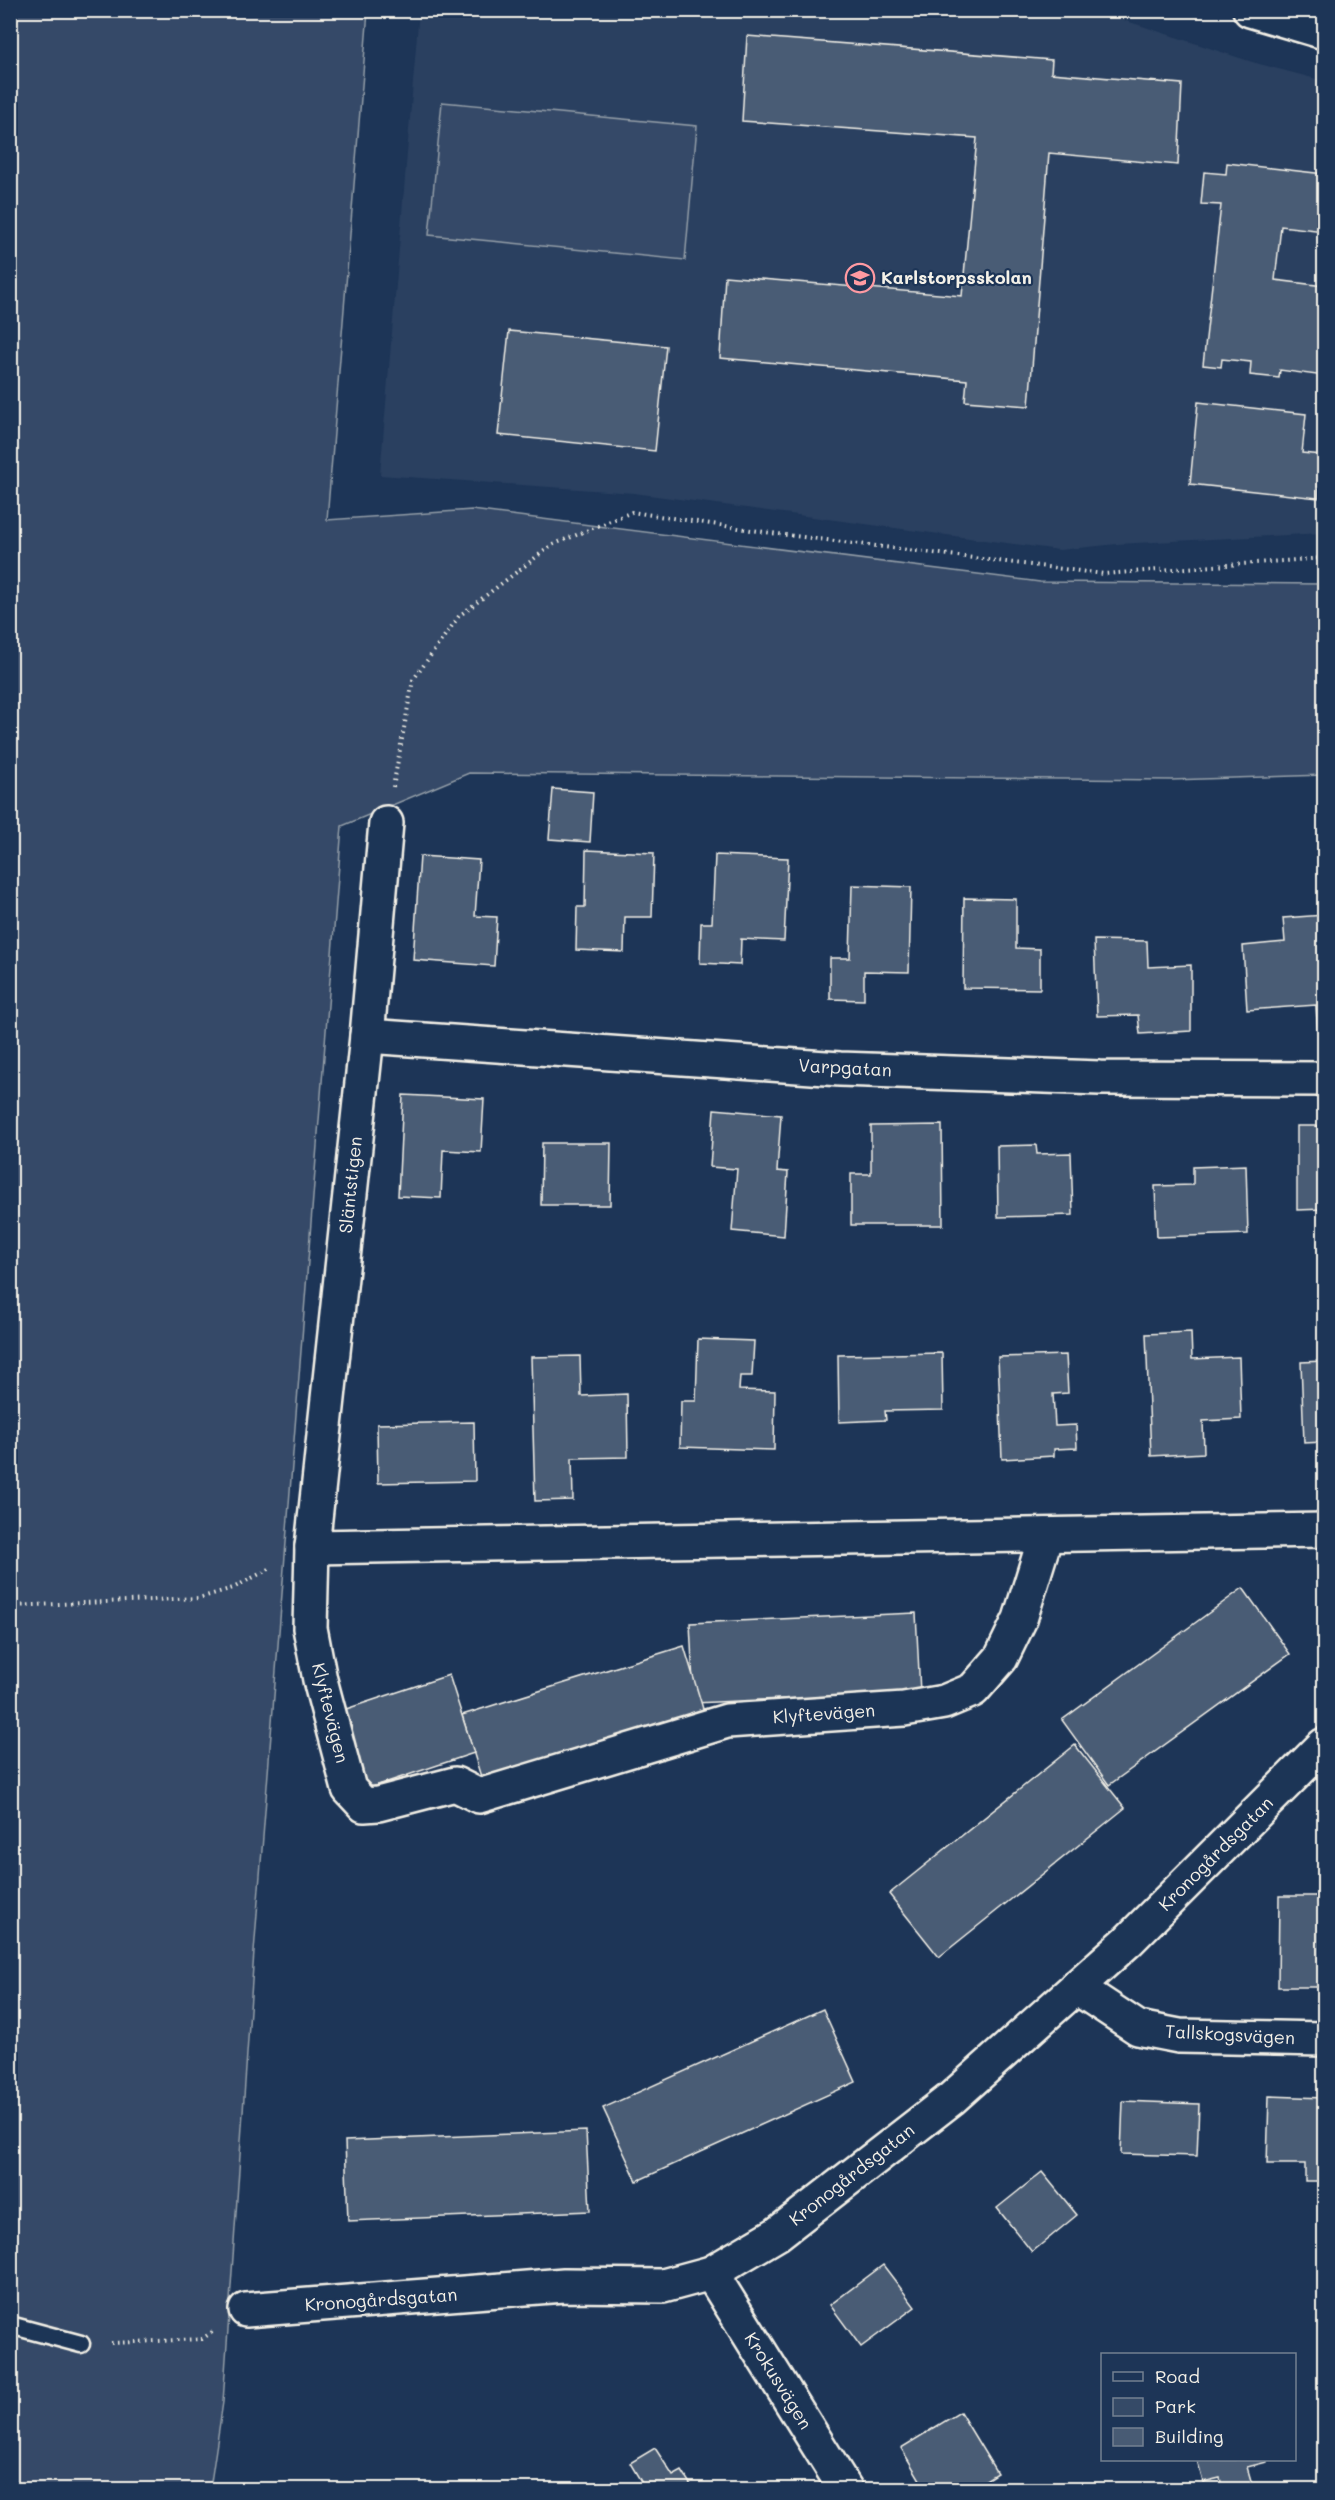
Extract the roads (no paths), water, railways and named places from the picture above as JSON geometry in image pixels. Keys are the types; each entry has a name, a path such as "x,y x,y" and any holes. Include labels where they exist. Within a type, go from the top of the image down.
{"street":[{"path":"1250,10 1314,24"},
{"name":"Släntstigen","path":"312,1547 367,1036 386,823"},
{"name":"Varpgatan","path":"367,1036 840,1069 1100,1078 1324,1079"},
{"path":"312,1547 1324,1530"},
{"name":"Klyftevägen","path":"312,1547 310,1629 318,1670 349,1789 364,1805 378,1804 455,1784 479,1796 727,1721 904,1709 944,1702 973,1690 1001,1658 1020,1619 1046,1535"},
{"name":"Kronogårdsgatan","path":"246,2310 564,2285 663,2286 711,2273 777,2234 951,2099 1128,1941 1324,1745"},
{"name":"Tallskogsvägen","path":"1076,1987 1138,2028 1179,2036 1324,2039"},
{"name":"Krokusvägen","path":"711,2273 846,2490"}],"lane":[{"path":"10,2325 81,2344"}],"place":[{"name":"Karlstorpsskolan","path":"860,278"}]}
